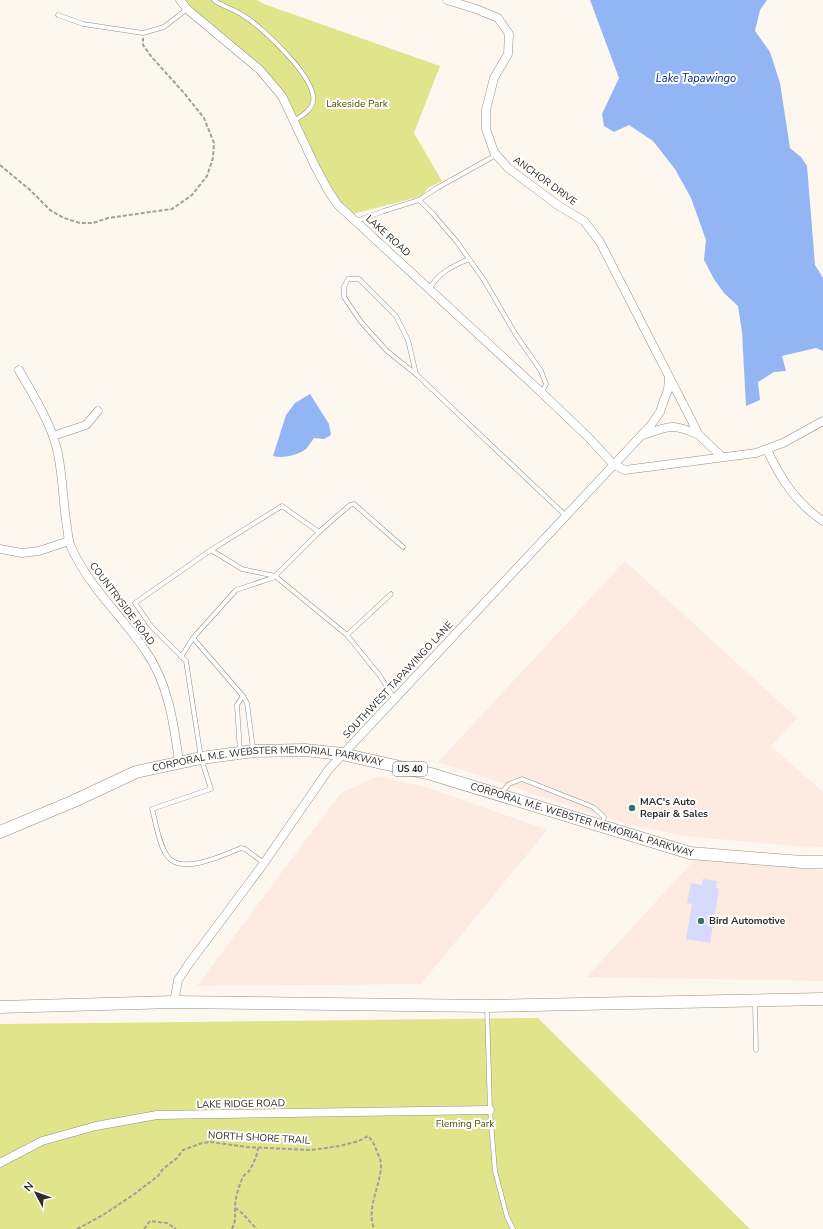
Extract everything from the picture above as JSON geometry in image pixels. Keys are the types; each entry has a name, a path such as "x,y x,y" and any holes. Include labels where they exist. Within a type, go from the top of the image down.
{"main road":[{"name":"CORPORAL M.E. WEBSTER MEMORIAL PARKWAY","path":"0,832 74,801 136,772 201,758 254,751 305,750 342,754 431,774 690,853 823,862"},
{"path":"0,1007 174,1002 487,1006 823,999"}],"street":[{"name":"LAKE ROAD","path":"180,0 187,9 260,70 282,96 315,166 338,205 430,288 542,393 589,438 614,465"},
{"name":"ANCHOR DRIVE","path":"447,0 476,8 498,18 509,34 508,54 494,78 486,110 486,129 494,152 508,168 559,206 584,221 600,242 699,435 722,457"},
{"name":"COUNTRYSIDE ROAD","path":"19,370 38,404 53,436 58,456 70,545 82,570 146,651 155,667 164,686 174,726 179,762"},
{"path":"642,435 660,412 668,390 669,377"},
{"path":"53,436 86,425 98,412"},
{"path":"614,465 626,470 756,453 783,443 823,421"},
{"name":"ANCHOR DRIVE","path":"642,435 670,426 682,428 699,435"},
{"name":"SOUTHWEST TAPAWINGO LANE","path":"174,1002 178,980 181,975 264,863 328,769 565,515 642,435"},
{"path":"767,450 779,474 795,496 814,515 823,521"},
{"path":"0,549 22,553 39,551 69,541"},
{"name":"LAKE RIDGE ROAD","path":"0,1163 42,1141 96,1126 157,1115 490,1110"}],"lane":[{"path":"214,0 220,5 243,15 260,27 282,48 303,74 312,89 314,101 310,109 294,122"},
{"path":"58,15 83,24 143,33 164,27 187,9"},
{"path":"356,221 420,200 437,188 497,154"},
{"path":"420,200 457,242 487,285 516,335 541,371 546,384 542,393"},
{"path":"430,288 434,281 443,272 469,259"},
{"path":"416,374 408,340 396,316 359,279 348,279 344,287 344,297 361,322 387,350 416,374 565,515"},
{"path":"181,656 193,638 236,590 275,576 319,532 350,505 354,504 403,547"},
{"path":"264,863 245,849 241,848 218,857 186,865 176,864 168,858 152,809 211,789 201,758 186,661 151,626 135,603 211,550 282,506 319,532"},
{"path":"211,550 242,569 275,576 347,635 380,676 394,698"},
{"path":"347,635 391,594"},
{"path":"193,638 243,696 247,703 254,751"},
{"path":"240,753 237,705 243,696"},
{"path":"500,794 509,784 522,779 593,807 604,817 603,826"},
{"path":"755,1000 756,1050"},
{"path":"487,1006 490,1110 495,1171 508,1217 513,1229"}],"path":[{"path":"0,165 30,190 50,210 64,218 80,224 93,223 108,218 172,208 192,195 207,176 213,158 214,142 204,118 143,45 143,33"},
{"name":"NORTH SHORE TRAIL","path":"77,1229 103,1215 133,1195 158,1176 163,1169 177,1158 183,1150 202,1143 212,1142 258,1148 310,1150 340,1146 359,1141 368,1136 373,1140 381,1163 378,1185 372,1203 372,1220 374,1229"},
{"path":"232,1229 235,1223 235,1208 243,1178 257,1157 258,1148"},
{"path":"235,1208 241,1212 251,1225 257,1229"},
{"path":"144,1229 150,1221 167,1223 176,1229"}],"shaded area":[{"path":"625,561 797,718 771,746 823,792 823,847 794,846 684,836 628,824 438,762"},
{"path":"379,776 429,788 547,830 421,984 197,986 341,793"},
{"path":"694,860 823,870 823,981 587,977"}],"green space":[{"name":"Lakeside Park","path":"180,0 257,0 264,4 440,66 414,133 442,181 428,188 422,196 349,215 338,205 282,96"},
{"name":"Fleming Park","path":"538,1018 750,1229 0,1229 0,1024"}],"water":[{"name":"Lake Tapawingo","path":"590,0 767,0 760,10 755,31 770,52 780,83 790,148 801,157 807,166 815,265 823,278 823,351 816,348 782,356 786,371 774,372 758,382 760,400 746,406 742,332 738,306 724,293 714,279 704,260 706,240 691,198 675,169 653,141 629,125 614,132 604,126 602,114 619,78"},
{"path":"310,394 329,424 331,435 324,439 314,438 307,448 295,454 286,457 273,456 286,415 295,403"}],"building":[{"name":"Bird Automotive","path":"703,879 717,881 716,888 719,889 710,943 686,939 692,904 687,903 691,883 702,885"}],"place":[{"name":"MAC's Auto Repair & Sales","path":"632,808"},
{"name":"Bird Automotive","path":"701,921"}]}
